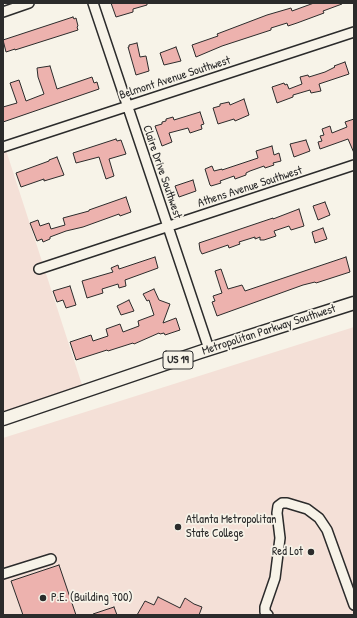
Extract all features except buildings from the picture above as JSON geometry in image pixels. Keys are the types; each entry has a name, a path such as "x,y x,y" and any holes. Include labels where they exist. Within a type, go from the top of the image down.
{"main road":[{"name":"Metropolitan Parkway Southwest","path":"3,419 354,303"}],"street":[{"path":"3,12 29,3"},
{"name":"Claire Drive Southwest","path":"93,3 209,350"},
{"name":"Belmont Avenue Southwest","path":"3,147 354,32"},
{"name":"Athens Avenue Southwest","path":"40,269 354,165"},
{"path":"268,615 265,612 265,607 276,578 280,538 277,513 278,506 282,503 287,503 306,509 318,518 327,530 354,605"},
{"path":"3,574 51,559"}],"shaded area":[{"path":"3,141 85,394 3,420"},
{"name":"Atlanta Metropolitan State College","path":"354,327 354,615 3,615 3,438"}],"place":[{"name":"Atlanta Metropolitan State College","path":"178,527"},
{"name":"Red Lot","path":"311,552"},
{"name":"P.E. (Building 700)","path":"43,598"}]}
